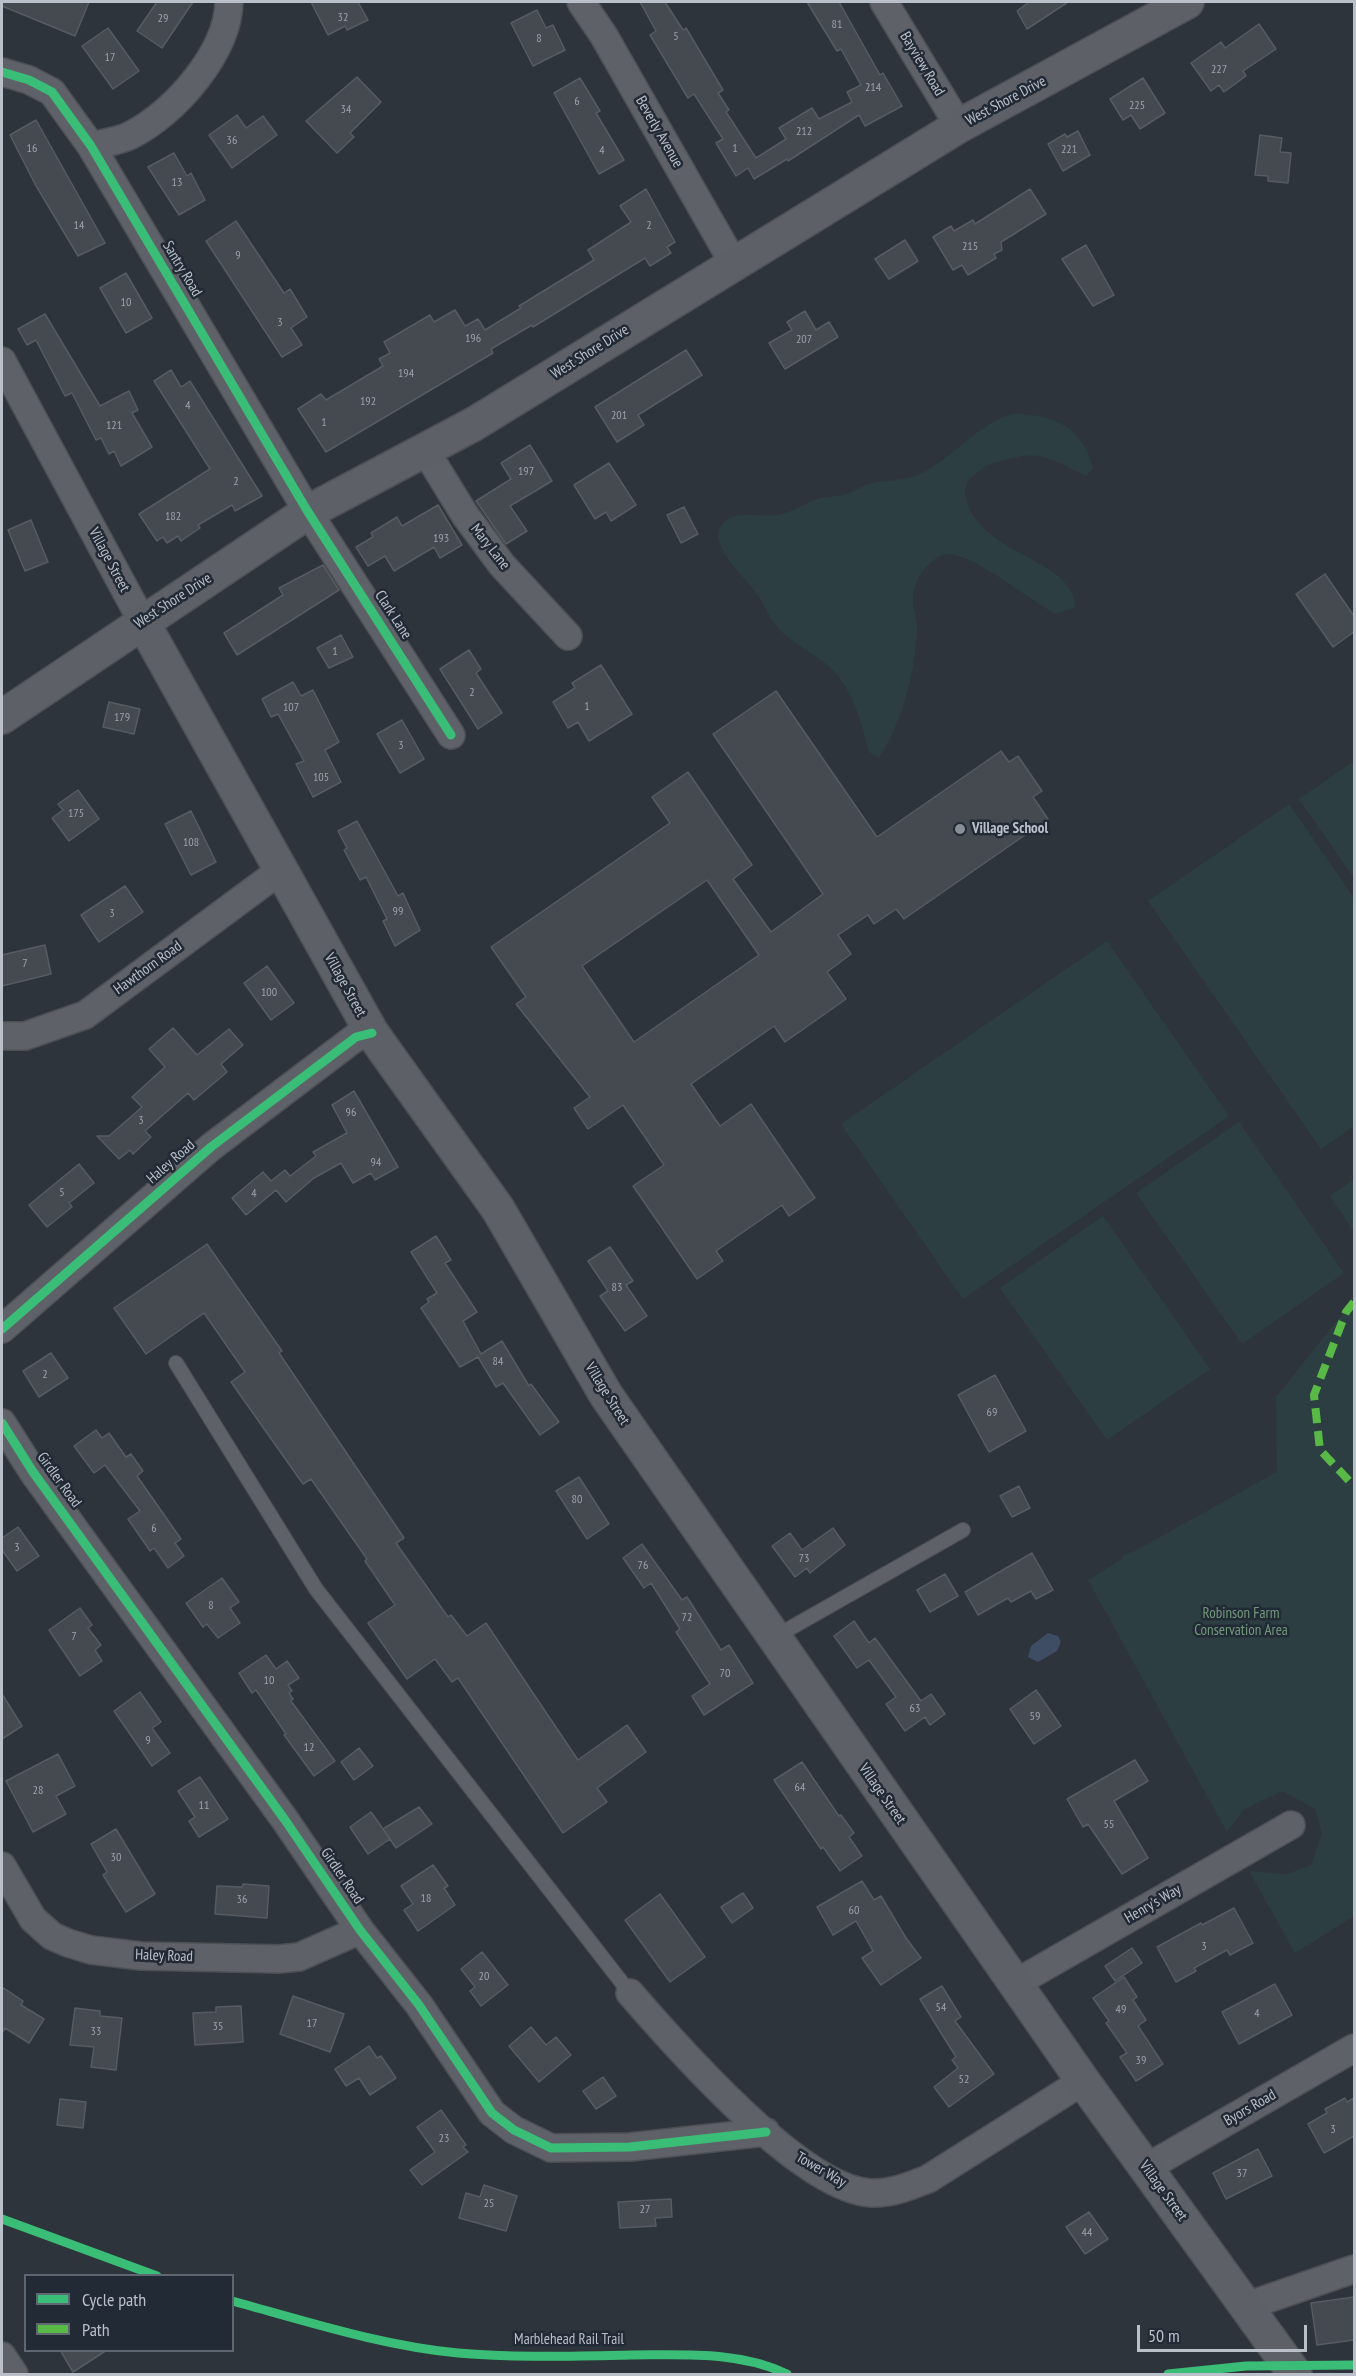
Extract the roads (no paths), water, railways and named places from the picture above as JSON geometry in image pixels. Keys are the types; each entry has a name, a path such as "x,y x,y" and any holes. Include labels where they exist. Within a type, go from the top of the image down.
{"main road":[{"name":"West Shore Drive","path":"2,717 142,621 308,512 474,424 959,126 1187,2"},
{"name":"Village Street","path":"142,621 372,1033 498,1209 606,1395 1083,2081 1295,2374"}],"street":[{"path":"91,146 131,136 183,98 211,56 229,16 229,2"},
{"name":"Beverly Avenue","path":"581,2 604,36 734,264"},
{"name":"Bayview Road","path":"884,2 959,126"},
{"name":"Santry Road","path":"2,72 28,80 52,92 91,146 308,512"},
{"name":"Village Street","path":"2,361 142,621"},
{"name":"Mary Lane","path":"424,450 465,515 502,565 568,636"},
{"name":"Clark Lane","path":"308,512 452,735"},
{"name":"Hawthorn Road","path":"2,1036 25,1036 85,1015 281,870"},
{"name":"Haley Road","path":"2,1329 211,1147 356,1037 372,1033"},
{"name":"Girdler Road","path":"2,1423 33,1472 285,1820 360,1930 419,2005 492,2113 532,2140 551,2148 591,2149 766,2132"},
{"name":"Henry's Way","path":"1016,1983 1291,1825"},
{"name":"Haley Road","path":"2,1866 33,1919 52,1936 91,1950 141,1956 279,1959 299,1957 360,1930"},
{"name":"Tower Way","path":"630,1993 703,2075 766,2132 819,2172 846,2186 870,2193 902,2189 928,2179 1083,2081"},
{"name":"Byors Road","path":"1146,2168 1354,2048"},
{"path":"1255,2317 1354,2269"},
{"path":"2,2356 14,2374"}],"lane":[{"path":"176,1363 316,1589 630,1993"},
{"path":"773,1638 963,1530"}],"water":[{"path":"1048,1633 1058,1636 1061,1642 1057,1651 1038,1662 1028,1657 1031,1646"}],"place":[{"name":"Village School","path":"960,829"}],"park label":[{"name":"Robinson Farm Conservation Area","path":"1241,1622"}]}
